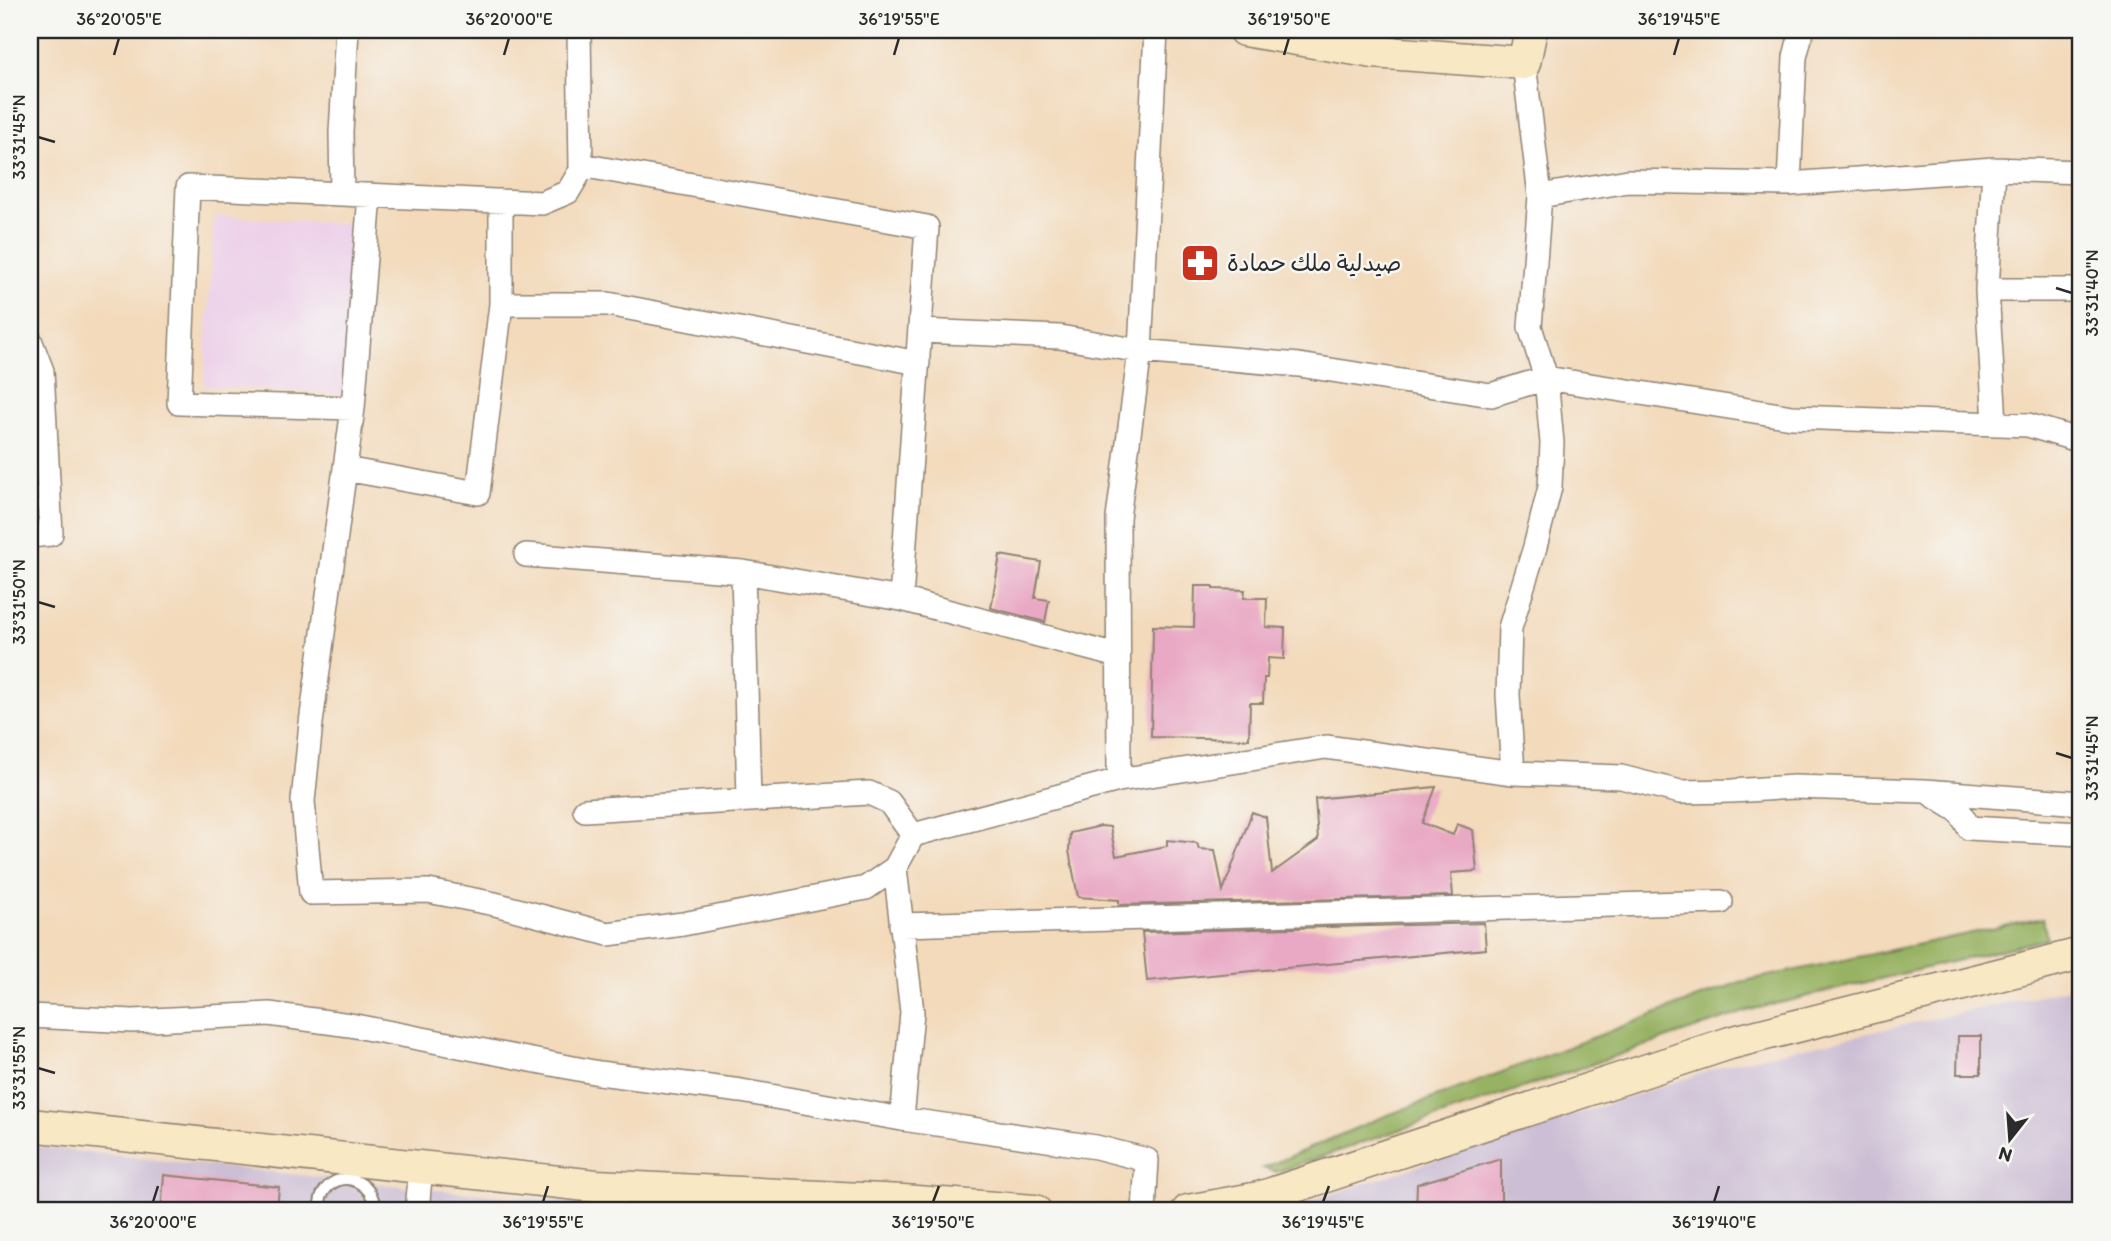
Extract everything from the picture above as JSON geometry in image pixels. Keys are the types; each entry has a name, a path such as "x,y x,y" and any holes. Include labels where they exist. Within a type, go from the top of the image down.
{"street":[{"path":"342,194 341,132 347,30"},
{"path":"353,408 180,403 188,187 542,203 568,192 581,170 579,30"},
{"path":"1119,780 1118,518 1140,351 1156,30"},
{"path":"1244,30 1373,52 1524,63"},
{"path":"1513,773 1508,695 1510,628 1550,487 1552,443 1546,378 1530,327 1540,196 1524,63 1531,30"},
{"path":"1789,184 1795,57 1802,30"},
{"path":"581,165 927,226 901,599"},
{"path":"1540,196 1628,181 1789,184 1994,169 2081,172"},
{"path":"1994,169 1987,290 1995,423"},
{"path":"370,195 353,408 303,800 312,893 428,891 495,904 608,934 683,924 866,888 895,868 914,835 1119,780 1326,747 1513,773 1621,778 1680,792 1732,792 1794,787 1925,791 2081,803"},
{"path":"345,469 478,493 501,304 501,201"},
{"path":"1987,290 2081,290"},
{"path":"501,304 608,304 918,363"},
{"path":"920,331 1060,337 1140,351 1299,365 1491,395 1546,378 1792,417 2028,425 2081,441"},
{"path":"30,340 42,371 51,534 30,536"},
{"path":"526,555 743,572 901,599 1118,656"},
{"path":"743,572 749,799"},
{"path":"1925,791 1960,812 1969,828 2081,834"},
{"path":"585,810 869,793 889,802 914,835"},
{"path":"895,868 912,1012 902,1119"},
{"path":"901,925 1720,902"},
{"path":"1188,1211 1259,1198 1730,1044 2081,954"},
{"path":"30,1017 133,1021 269,1014 350,1024 599,1073 741,1091 902,1119 1097,1147 1147,1160 1144,1211"},
{"path":"30,1125 331,1171 421,1167 596,1186 694,1201 903,1201 1035,1211"},
{"path":"417,1211 421,1167"}],"lane":[{"path":"319,1211 321,1196 331,1171 343,1180 357,1181 369,1188 375,1201 375,1211"}],"shaded area":[{"path":"214,216 353,224 343,394 204,386"},
{"path":"2081,986 2081,1211 1280,1211 1733,1063"},
{"path":"30,1146 447,1191 685,1211 30,1211"}],"green space":[{"path":"2043,918 2047,939 1750,1010 1277,1172 1263,1168 1375,1120 1740,982"}],"building":[{"path":"1000,555 1041,562 1035,598 1049,600 1045,622 991,608"},
{"path":"1195,586 1245,590 1244,598 1267,598 1266,627 1285,628 1284,659 1268,658 1263,703 1250,703 1249,739 1151,737 1153,626 1194,627"},
{"path":"1436,787 1422,823 1453,835 1457,824 1473,830 1477,871 1451,873 1453,896 1119,905 1119,900 1078,897 1069,851 1070,833 1101,826 1110,827 1116,856 1167,846 1167,840 1197,843 1199,849 1215,850 1223,891 1252,812 1266,817 1272,873 1318,840 1315,799"},
{"path":"1484,923 1486,949 1147,981 1142,932"},
{"path":"1958,1036 1981,1036 1981,1074 1957,1074"},
{"path":"1501,1159 1501,1211 1416,1211 1417,1184"},
{"path":"164,1175 279,1187 277,1211 161,1211"}],"place":[{"name":"صيدلية ملك حمادة","path":"1200,263"}]}
